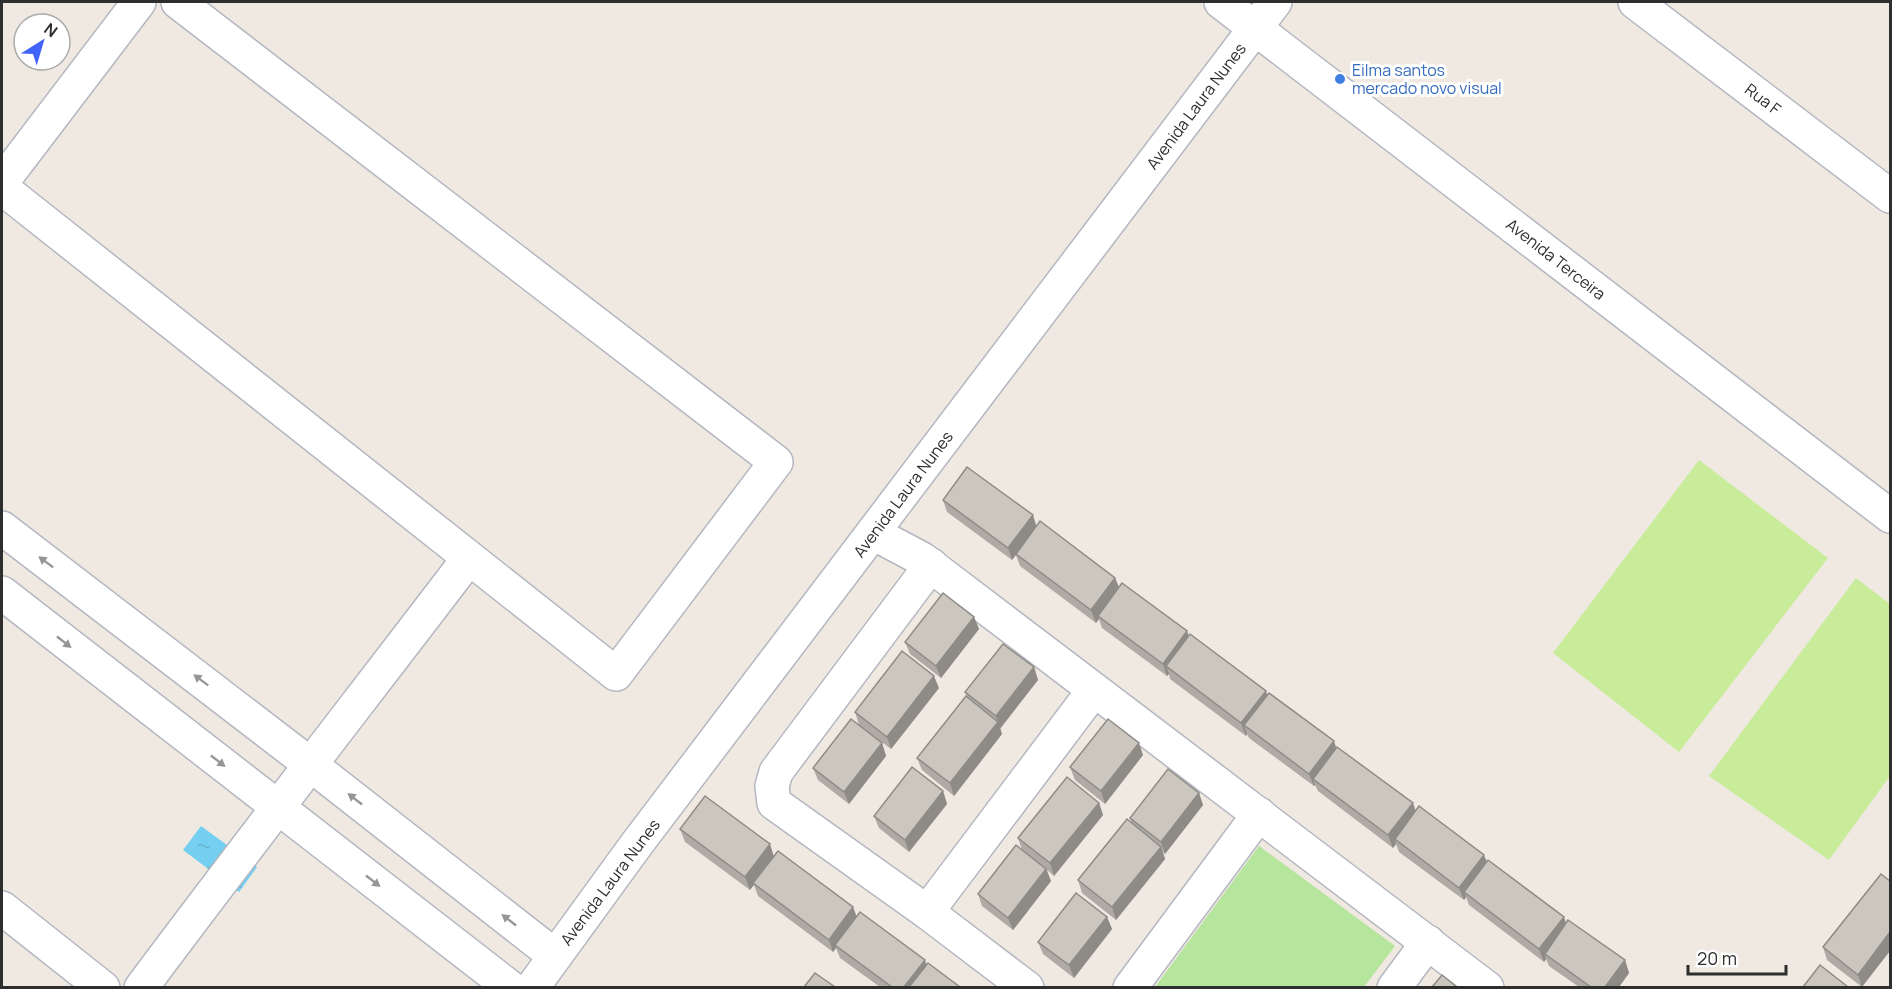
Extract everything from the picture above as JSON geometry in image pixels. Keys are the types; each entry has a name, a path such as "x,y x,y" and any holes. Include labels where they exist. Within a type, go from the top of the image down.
{"street":[{"path":"2,182 139,2"},
{"path":"2,188 616,674 776,462 178,2"},
{"name":"Avenida Terceira","path":"1221,2 1890,516"},
{"name":"Avenida Laura Nunes","path":"532,987 636,845 1275,2"},
{"name":"Rua F","path":"1635,2 1890,196"},
{"path":"2,528 555,956"},
{"path":"873,533 922,559 1487,987"},
{"path":"141,987 469,558"},
{"path":"931,566 787,755 776,772 772,786 774,803 927,912 1027,987"},
{"path":"2,593 512,987"},
{"path":"927,912 1095,690"},
{"path":"1130,987 1259,814"},
{"path":"2,908 103,987"},
{"path":"1394,987 1428,942"}],"green space":[{"path":"1699,460 1828,558 1679,752 1553,653"},
{"path":"1856,578 1890,604 1890,776 1829,860 1709,776"},
{"path":"1259,846 1395,946 1364,987 1155,987"}],"water":[{"path":"201,826 257,867 239,892 183,850"}],"building":[{"path":"967,467 1033,515 1008,548 943,500"},
{"path":"1040,521 1115,578 1091,610 1016,554"},
{"path":"1122,583 1187,631 1163,664 1098,616"},
{"path":"943,593 974,617 936,666 905,642"},
{"path":"1190,634 1266,691 1241,723 1166,666"},
{"path":"1003,644 1034,667 996,716 965,692"},
{"path":"902,651 934,676 887,737 855,712"},
{"path":"1269,693 1334,741 1309,774 1244,725"},
{"path":"966,696 998,722 950,783 917,758"},
{"path":"851,719 882,743 844,792 813,768"},
{"path":"1108,719 1139,743 1101,791 1070,767"},
{"path":"1337,747 1413,803 1388,835 1313,779"},
{"path":"912,767 943,791 905,840 874,816"},
{"path":"1168,769 1199,793 1161,842 1130,818"},
{"path":"1067,777 1099,803 1050,863 1018,838"},
{"path":"705,796 770,844 745,877 680,829"},
{"path":"1419,806 1484,855 1459,888 1395,839"},
{"path":"1127,819 1161,847 1112,907 1078,880"},
{"path":"1016,845 1046,869 1008,918 978,894"},
{"path":"778,851 853,907 829,940 753,883"},
{"path":"1488,860 1564,917 1539,949 1464,892"},
{"path":"1881,874 1890,881 1890,932 1858,975 1823,947"},
{"path":"1076,893 1107,917 1069,965 1038,942"},
{"path":"860,912 925,960 904,987 892,987 835,945"},
{"path":"1568,920 1625,960 1605,987 1591,987 1545,954"},
{"path":"928,963 960,987 909,987"},
{"path":"1820,965 1848,987 1803,987"},
{"path":"815,973 835,987 804,987"},
{"path":"1442,975 1457,987 1432,987"}],"place":[{"name":"Eilma santos mercado novo visual","path":"1340,79"}]}
